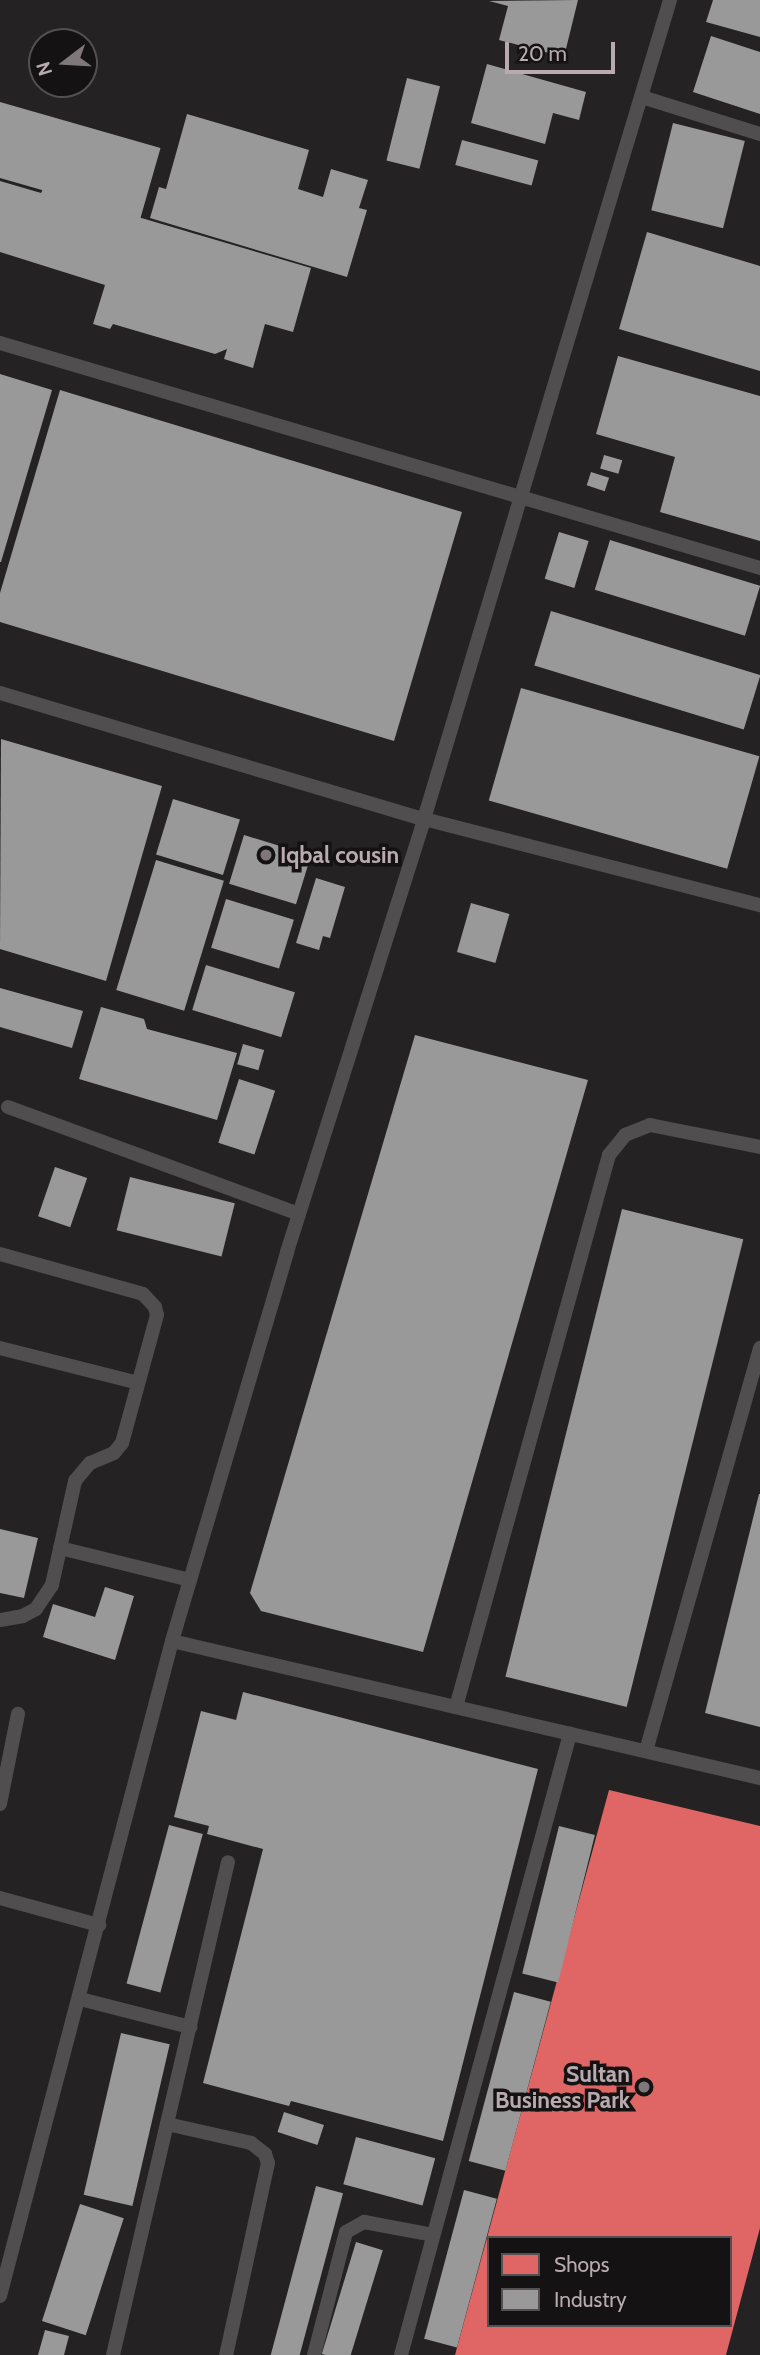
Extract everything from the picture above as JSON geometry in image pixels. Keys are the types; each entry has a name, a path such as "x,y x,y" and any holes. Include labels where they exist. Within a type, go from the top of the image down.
{"lane":[{"path":"0,2296 172,1641 299,1214 424,819 670,0"},
{"path":"642,97 760,134"},
{"path":"0,342 760,568"},
{"path":"0,693 424,819 760,905"},
{"path":"8,1107 299,1214"},
{"path":"456,1707 609,1156 625,1135 650,1125 760,1147"},
{"path":"0,1254 134,1291 150,1300 156,1315 118,1448 90,1463 75,1481 52,1585 45,1598 23,1616 0,1620"},
{"path":"0,1348 138,1383"},
{"path":"646,1751 760,1348"},
{"path":"60,1548 190,1580"},
{"path":"172,1641 760,1777"},
{"path":"0,1804 18,1714"},
{"path":"401,2355 570,1734"},
{"path":"113,2355 228,1862"},
{"path":"0,1898 99,1925"},
{"path":"80,1999 190,2027"},
{"path":"167,2124 251,2143 265,2154 268,2163 226,2355"},
{"path":"313,2355 346,2232 364,2222 433,2235"}],"shaded area":[{"path":"0,0 760,0 760,2355 0,2355"}],"building: Shops":[{"name":"Sultan Business Park","path":"609,1790 760,1826 760,2228 726,2355 455,2355 487,2238 487,2327 732,2327 732,2236 487,2236"}],"building: Industry":[{"path":"578,0 564,57 499,40 508,6 489,1"},
{"path":"713,0 760,0 760,37 706,22"},
{"path":"711,36 760,52 760,114 693,92"},
{"path":"487,64 586,92 579,120 553,113 545,144 471,123"},
{"path":"407,78 440,86 419,169 386,160"},
{"path":"0,102 161,148 140,218 0,178"},
{"path":"187,114 309,150 298,189 323,197 331,169 368,180 359,208 367,210 347,277 150,218 159,187 166,189"},
{"path":"673,123 745,141 723,228 651,210"},
{"path":"462,140 538,160 532,186 455,165"},
{"path":"0,181 41,193 43,189 311,268 293,332 265,324 253,368 224,359 227,349 215,354 113,324 110,329 93,324 105,285 0,252"},
{"path":"647,232 760,266 760,371 619,329"},
{"path":"618,356 760,396 760,541 660,512 675,457 596,434"},
{"path":"0,374 52,390 1,562 0,562"},
{"path":"60,390 462,512 394,741 0,622 0,593"},
{"path":"604,455 622,460 618,474 600,468"},
{"path":"591,472 609,478 605,491 587,485"},
{"path":"559,532 589,541 574,588 545,579"},
{"path":"610,540 760,586 745,636 595,590"},
{"path":"551,611 760,675 744,730 534,666"},
{"path":"521,688 759,756 727,869 489,800"},
{"path":"1,739 162,786 106,981 0,949"},
{"path":"173,799 240,819 223,875 156,854"},
{"path":"244,835 311,855 296,904 229,884"},
{"path":"156,860 224,881 184,1011 116,990"},
{"path":"316,878 345,887 330,938 323,936 319,950 296,943"},
{"path":"226,899 294,920 279,969 211,948"},
{"path":"471,903 509,914 495,963 457,952"},
{"path":"206,965 295,992 281,1037 192,1010"},
{"path":"0,988 83,1011 72,1048 0,1027"},
{"path":"101,1007 144,1019 147,1029 237,1053 217,1120 79,1079"},
{"path":"415,1035 588,1080 423,1652 261,1611 250,1593"},
{"path":"243,1044 264,1050 258,1070 237,1064"},
{"path":"239,1079 275,1091 254,1154 218,1143"},
{"path":"55,1167 87,1178 70,1227 38,1216"},
{"path":"130,1177 235,1203 221,1256 117,1230"},
{"path":"622,1209 743,1239 627,1707 505,1677"},
{"path":"760,1494 760,1727 705,1713"},
{"path":"0,1529 38,1538 24,1598 0,1593"},
{"path":"105,1587 134,1596 115,1660 43,1637 53,1604 95,1617"},
{"path":"243,1692 538,1769 443,2141 291,2101 289,2106 203,2083 263,1849 207,1834 209,1826 174,1817 201,1711 236,1720"},
{"path":"169,1825 203,1834 160,1992 127,1983"},
{"path":"559,1826 595,1835 558,1982 522,1973"},
{"path":"514,1992 551,2002 505,2171 469,2161"},
{"path":"121,2033 170,2044 132,2206 84,2195"},
{"path":"284,2112 324,2125 317,2145 278,2132"},
{"path":"356,2137 435,2158 423,2206 343,2184"},
{"path":"316,2186 343,2193 300,2355 271,2355"},
{"path":"464,2190 497,2199 457,2348 424,2339"},
{"path":"80,2204 124,2218 86,2335 42,2321"},
{"path":"356,2242 383,2250 351,2355 322,2354"},
{"path":"45,2330 69,2336 64,2355 38,2355"}],"place":[{"name":"Iqbal cousin","path":"266,855"},
{"name":"Sultan Business Park","path":"644,2087"}]}
